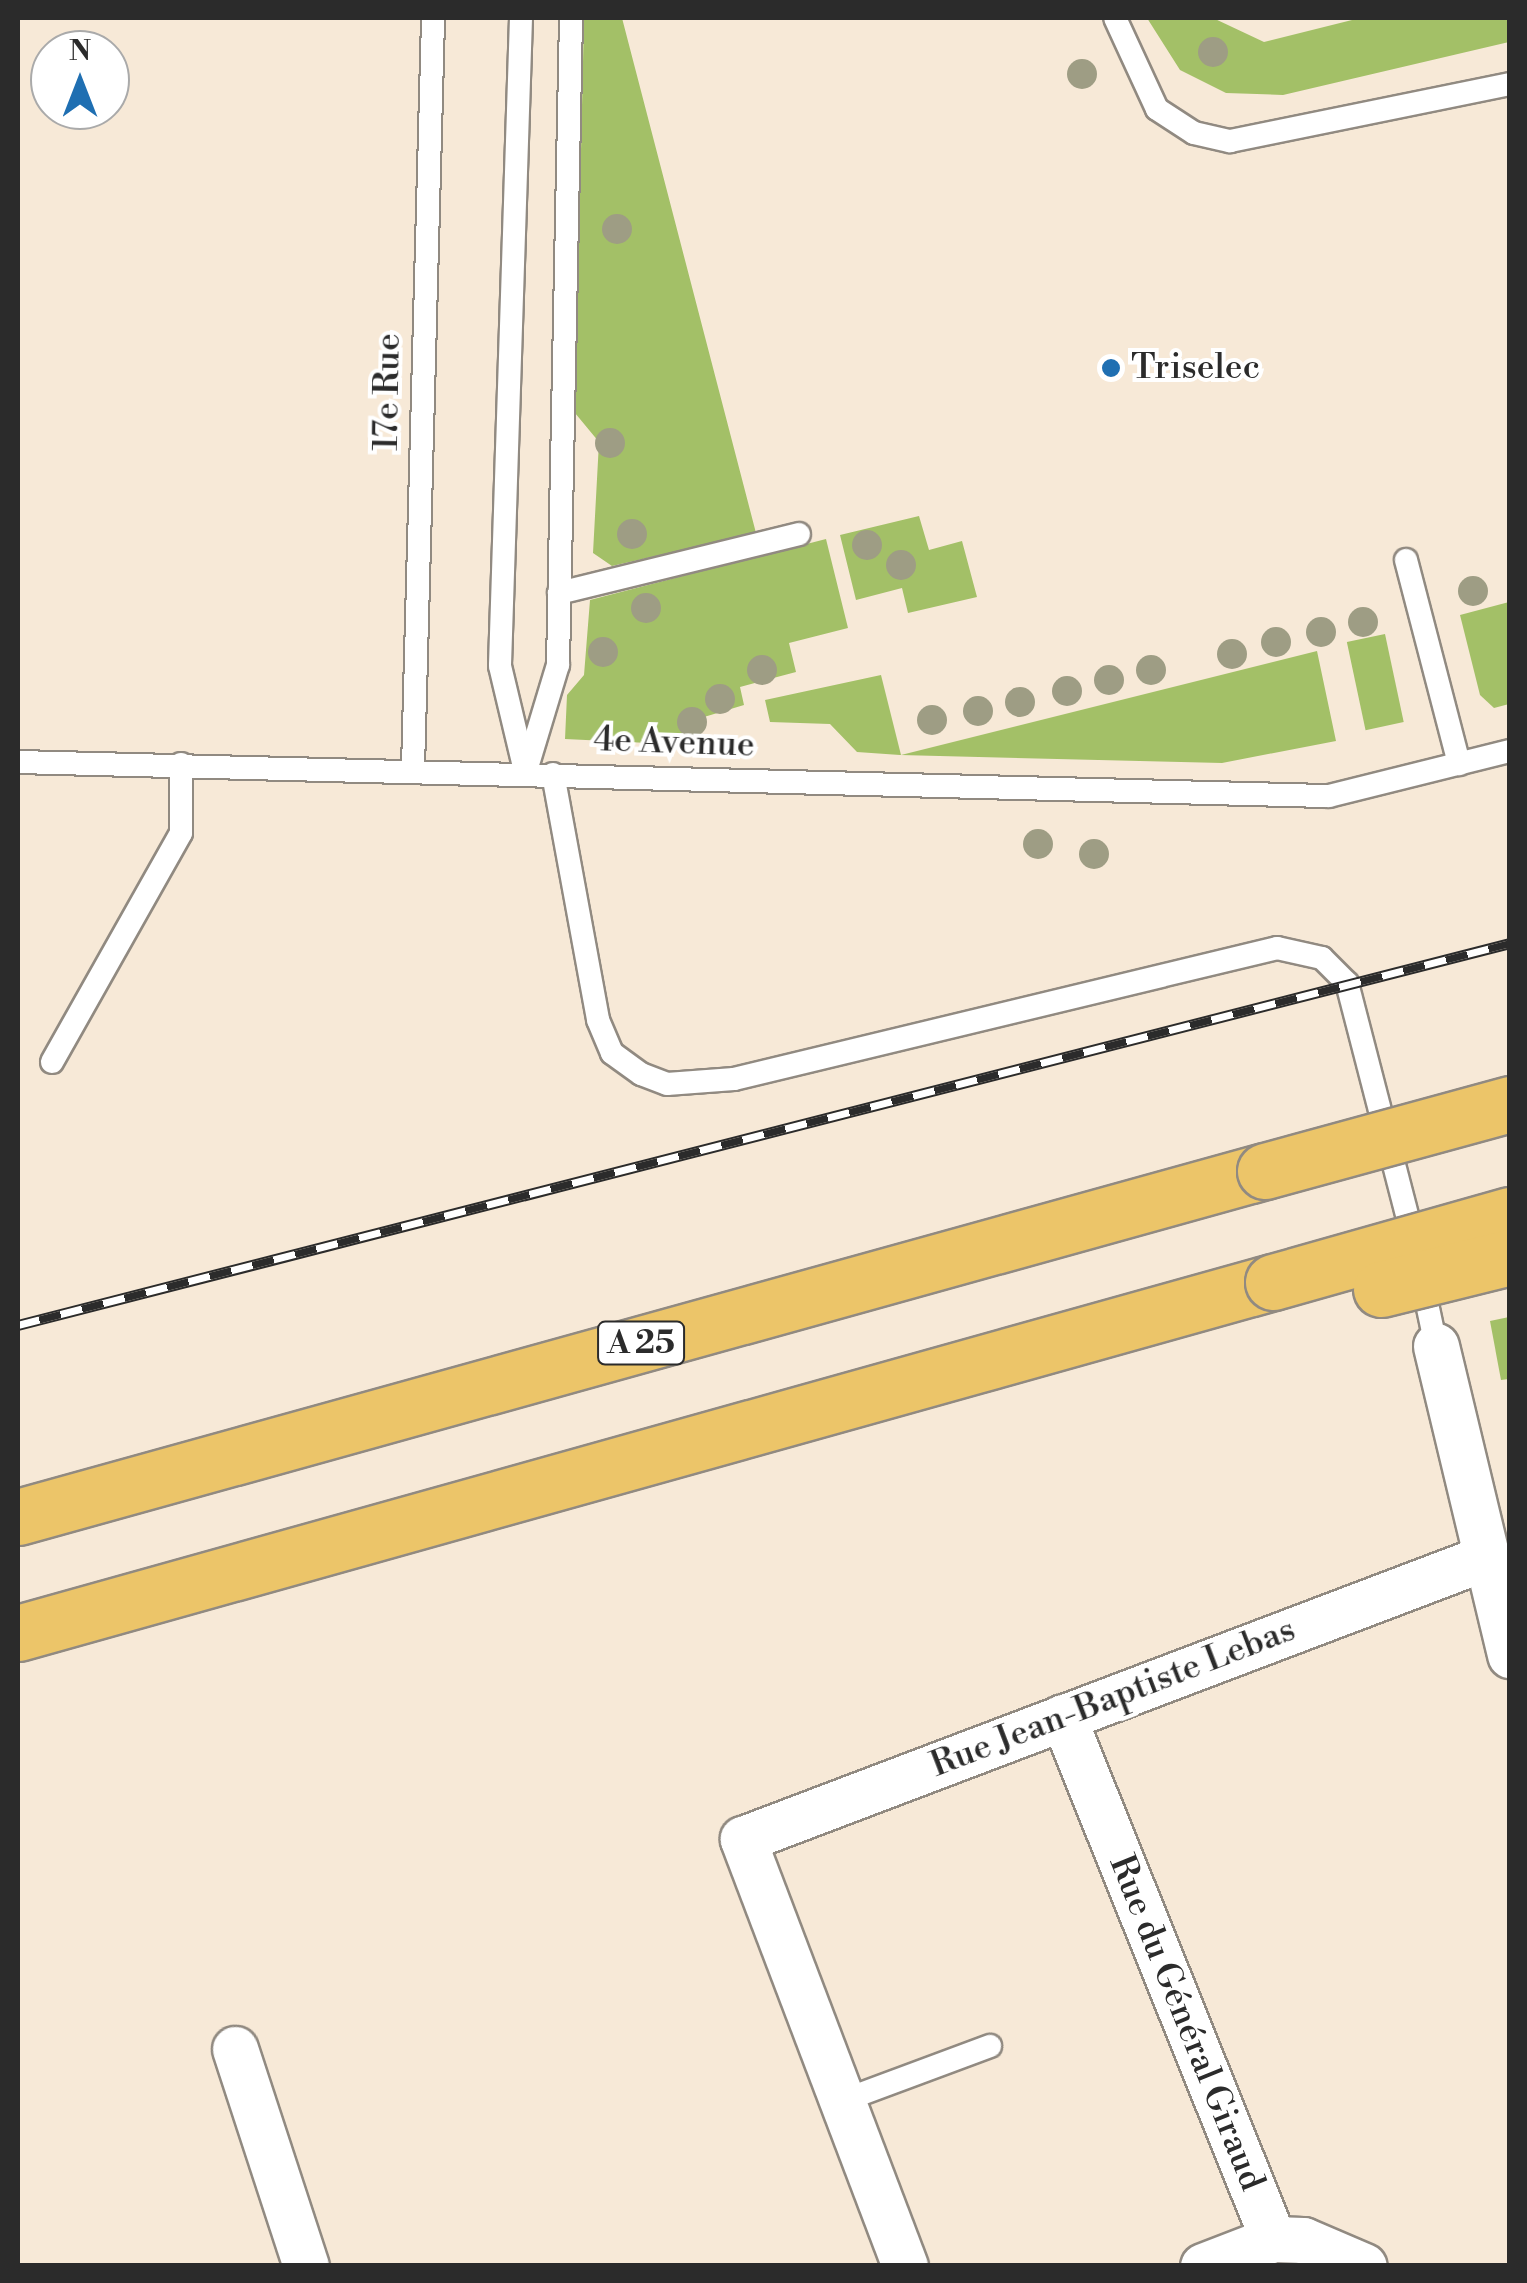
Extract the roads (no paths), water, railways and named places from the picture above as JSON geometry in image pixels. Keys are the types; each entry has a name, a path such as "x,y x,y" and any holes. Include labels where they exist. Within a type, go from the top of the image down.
{"highway":[{"name":"A 25","path":"18,1517 1510,1104"},
{"path":"1277,1298 1510,1215"},
{"path":"18,1633 698,1444 1277,1298 1510,1257"}],"street":[{"path":"1436,1346 1484,1558 1506,1630"},
{"name":"Rue Jean-Baptiste Lebas","path":"842,2101 743,1839 1484,1558"},
{"name":"Rue du Général Giraud","path":"1062,1717 1273,2239"},
{"path":"235,2049 306,2266"},
{"path":"842,2101 905,2266"},
{"path":"1204,2266 1273,2239 1303,2240 1364,2266"}],"lane":[{"name":"17e Rue","path":"413,769 433,18"},
{"path":"521,18 500,666 525,774"},
{"path":"525,774 558,665 571,18"},
{"path":"1115,18 1157,109 1194,133 1230,141 1510,84"},
{"path":"559,594 800,534"},
{"path":"1406,560 1459,764"},
{"name":"4e Avenue","path":"18,762 413,769 1329,796 1510,751"},
{"path":"52,1062 180,833 180,764"},
{"path":"553,774 598,1020 612,1054 667,1084 734,1079 1238,953 1277,948 1322,958 1347,984 1377,1072 1436,1346"},
{"path":"842,2101 990,2046"}],"railway":[{"path":"18,1325 1510,943"}],"place":[{"name":"Triselec","path":"1111,368"}]}
